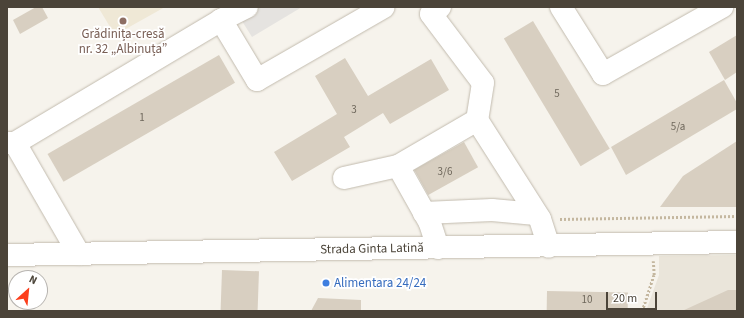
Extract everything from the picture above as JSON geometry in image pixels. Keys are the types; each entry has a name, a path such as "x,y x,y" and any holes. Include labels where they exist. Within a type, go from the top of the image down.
{"street":[{"path":"79,254 11,143 221,20 247,7"},
{"path":"221,20 257,80 384,7"},
{"path":"561,7 603,74 722,7"},
{"path":"430,9 483,83 477,120 538,216 549,247"},
{"path":"344,178 398,166 477,120"},
{"path":"398,166 424,213 438,248"},
{"path":"424,213 492,210 538,216"},
{"name":"Strada Ginta Latină","path":"7,255 549,247 737,242"}],"path":[{"path":"538,216 737,216"},
{"path":"642,311 654,275 653,258"}],"shaded area":[{"name":"Grădinița-cresă nr. 32 „Albinuța”","path":"98,7 165,7 115,35"},
{"path":"247,7 302,7 252,37 237,13"},
{"path":"737,255 737,311 646,311 659,275 659,256"}],"building":[{"path":"36,7 42,7 48,18 20,34 13,20"},
{"path":"533,21 610,149 581,166 504,39"},
{"path":"737,35 737,72 725,80 709,52"},
{"path":"219,55 235,83 64,182 48,154"},
{"path":"345,58 368,96 431,59 449,90 390,124 383,113 344,137 350,147 292,181 274,152 337,114 315,76"},
{"path":"724,80 737,103 737,109 626,175 611,147"},
{"path":"737,141 737,207 660,207 683,176"},
{"path":"464,142 478,167 428,195 414,170"},
{"path":"222,270 259,271 258,311 221,311"},
{"path":"728,290 737,290 737,311 682,311"},
{"path":"547,291 628,292 628,311 547,311"},
{"path":"318,298 361,300 361,311 311,311"}],"place":[{"name":"Grădinița-cresă nr. 32 „Albinuța”","path":"123,21"},
{"name":"Alimentara 24/24","path":"326,283"}]}
